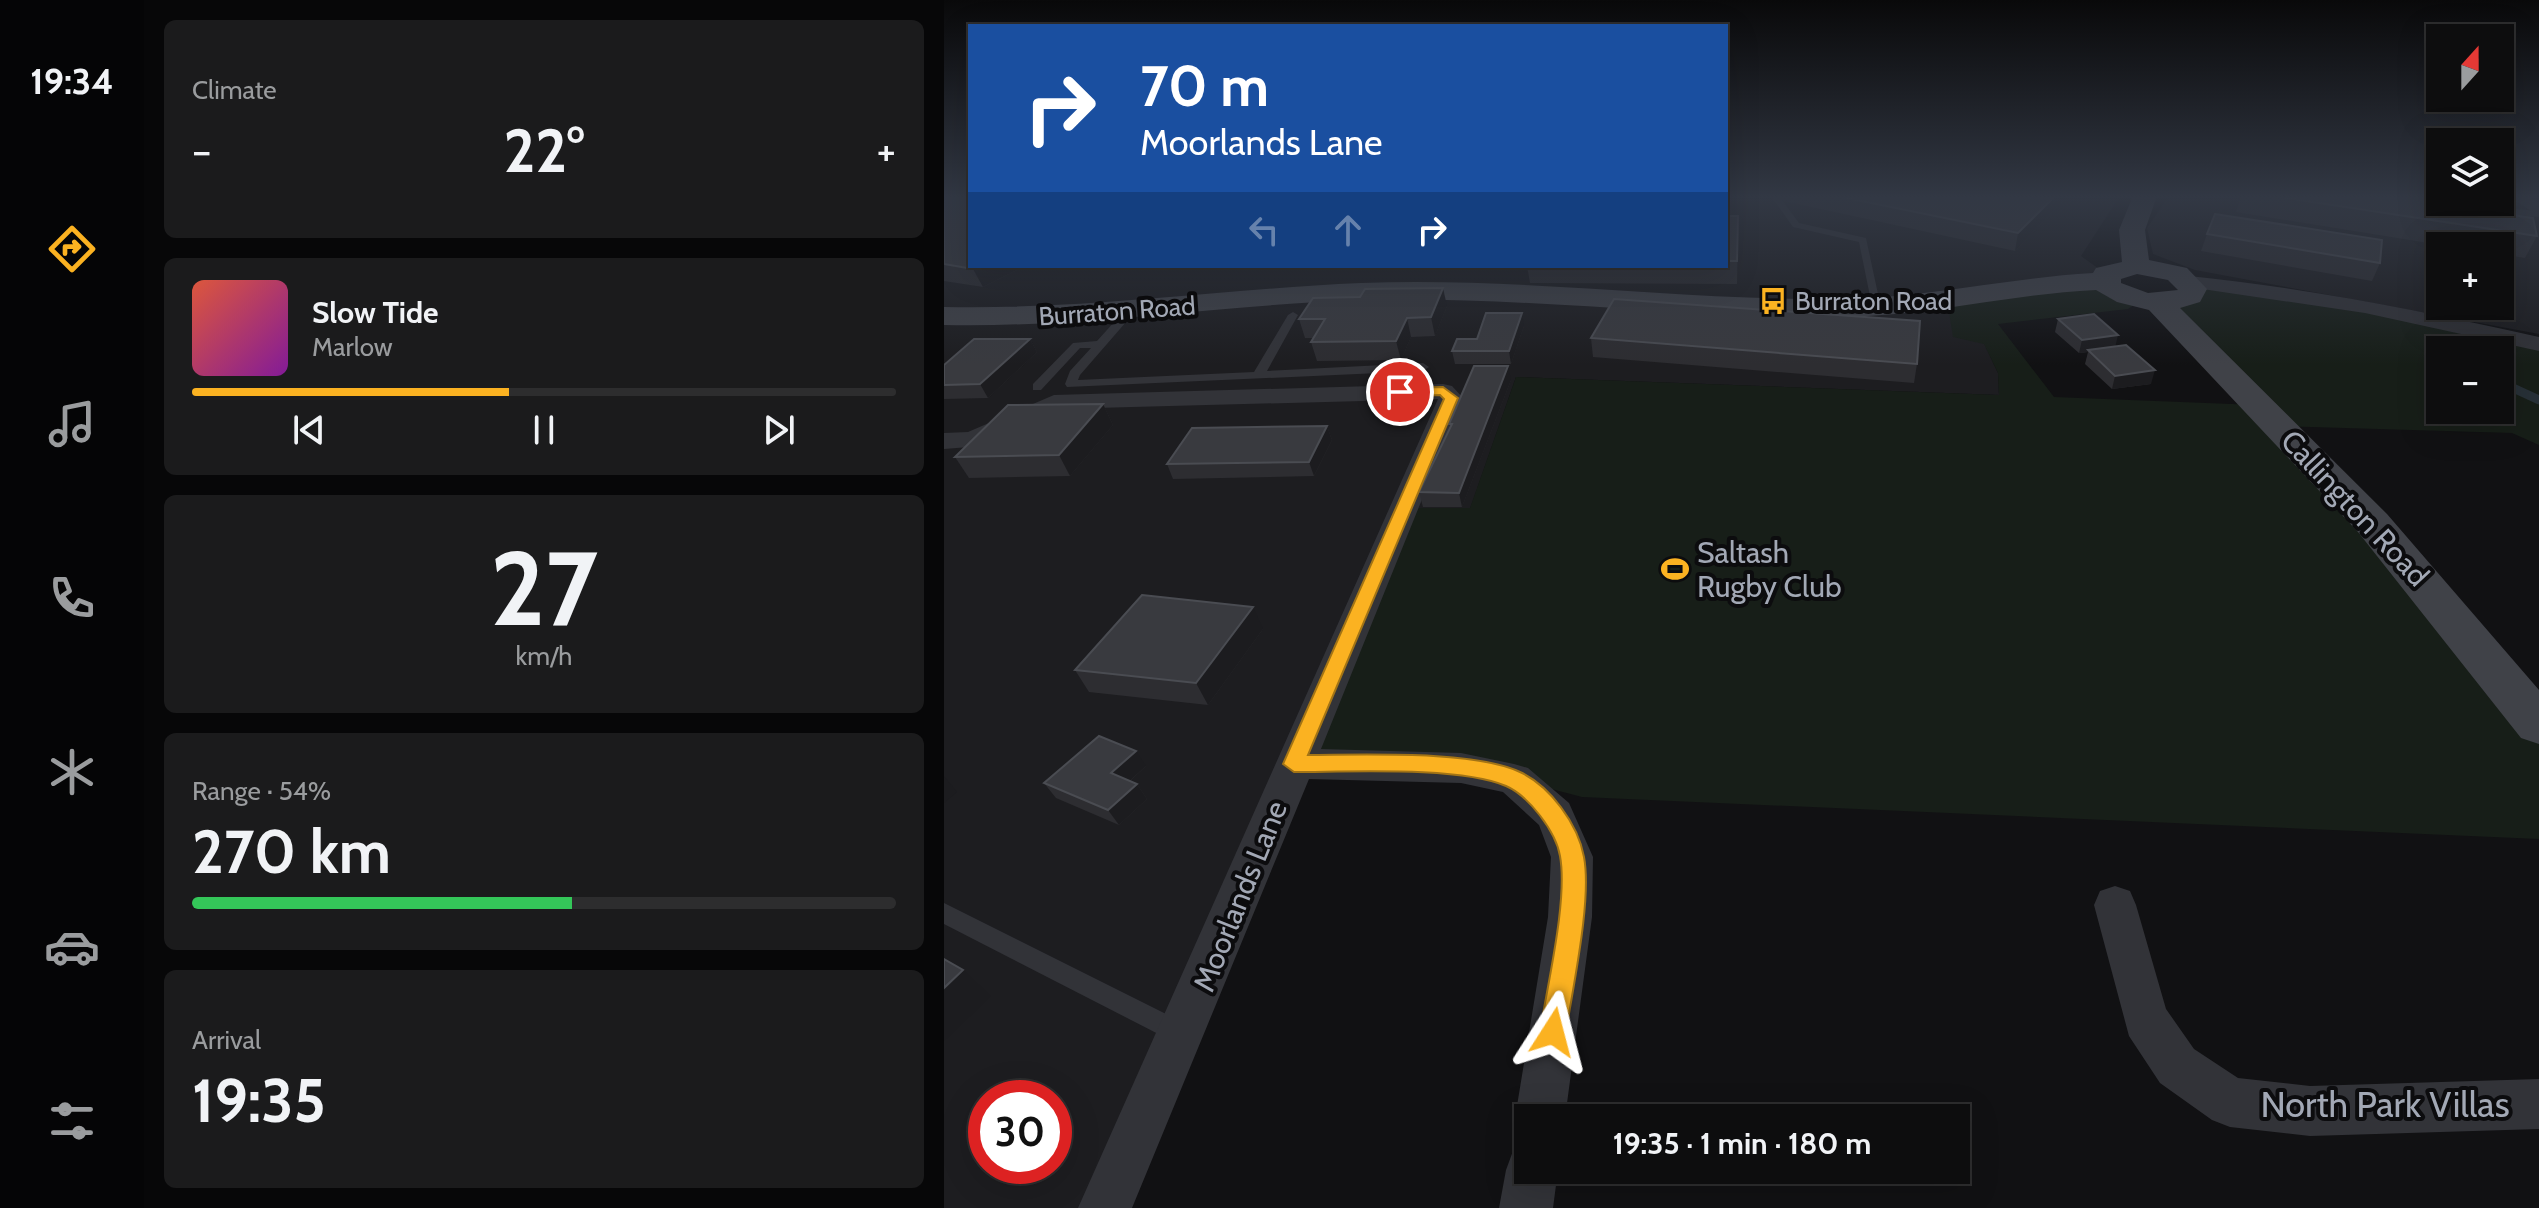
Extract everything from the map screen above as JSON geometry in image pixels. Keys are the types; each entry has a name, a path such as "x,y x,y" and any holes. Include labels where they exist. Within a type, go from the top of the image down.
{"street":[{"path":"2133,252 2137,266"},
{"path":"2174,292 2165,270 2137,266 2113,269 2106,274 2104,281 2124,296 2254,288 2539,344"},
{"name":"Burraton Road","path":"944,316 1066,317 1364,292 1468,293 1716,306 1877,306 1921,304 2060,282 2104,281"},
{"name":"Callington Road","path":"2174,292 2199,348 2312,459 2389,541 2466,630 2539,725"},
{"name":"Moorlands Lane","path":"944,441 973,440 1054,402 1443,391 1451,398 1294,764 1184,1035 1105,1208"},
{"path":"1294,764 1376,763 1461,768 1514,779 1555,815 1572,857 1570,917 1542,1104"},
{"name":"North Park Villas","path":"2115,905 2146,1020 2177,1066 2230,1102 2310,1111 2539,1104"},
{"path":"1526,1208 1530,1184"}],"lane":[{"path":"1866,252 1877,306"},
{"path":"1129,312 1074,374 1071,384 1423,367"},
{"path":"1259,374 1293,315"},
{"path":"1037,387 1077,345 1101,344"},
{"path":"944,913 1184,1035"}],"shaded area":[{"path":"944,252 968,252 968,268 1728,268 1728,252 2083,252 2081,256 2106,274 1998,291 1984,343 1998,373 1999,395 1516,377 1470,509 1402,509 1104,1208 944,1208"},
{"path":"2153,252 2426,252 2426,313 2195,270"},
{"path":"2514,252 2539,252 2539,334 2464,320 2514,320"},
{"path":"2064,282 2141,300 2128,309 1998,324 2054,397 2257,405 2172,318 2193,289 2237,286 2497,336 2426,336 2426,424 2514,424 2514,339 2539,344 2539,445 2512,433 2280,426 2539,725 2539,839 1582,797 1514,779 1294,764 1403,508 1470,508 1516,377 1999,395 1998,373 1984,344 1953,337 1947,299"}],"building":[{"path":"944,252 968,252 968,268 975,268 973,269 944,264"},
{"path":"1728,252 1737,252 1737,261 1728,261"},
{"path":"2317,252 2381,252 2380,263"},
{"path":"1443,288 1431,317 1407,318 1396,341 1311,342 1325,319 1299,319 1313,298 1360,297 1365,289"},
{"path":"1614,299 1920,321 1917,364 1591,338"},
{"path":"1486,313 1522,313 1509,351 1452,351 1457,339 1477,339"},
{"path":"2094,314 2118,335 2082,340 2058,319"},
{"path":"974,339 1030,339 980,384 944,385 944,365"},
{"path":"2126,345 2155,370 2115,376 2088,350"},
{"path":"1474,366 1508,366 1459,493 1419,492 1452,424 1449,424"},
{"path":"1103,404 1059,455 955,457 1008,405"},
{"path":"1327,426 1309,462 1167,464 1192,428"},
{"path":"1142,595 1253,607 1196,683 1075,670"},
{"path":"1099,736 1136,751 1111,773 1137,784 1108,810 1044,783"},
{"path":"944,959 963,970 944,988"}],"waterway":[{"path":"2514,388 2539,400"}],"place":[{"name":"Burraton Road","path":"1773,301"},
{"name":"Saltash Rugby Club","path":"1675,569"}],"route":[{"path":"1400,392 1443,391 1451,398 1294,764 1376,763 1461,768 1514,779 1555,815 1572,857 1570,917 1553,1032"}]}
